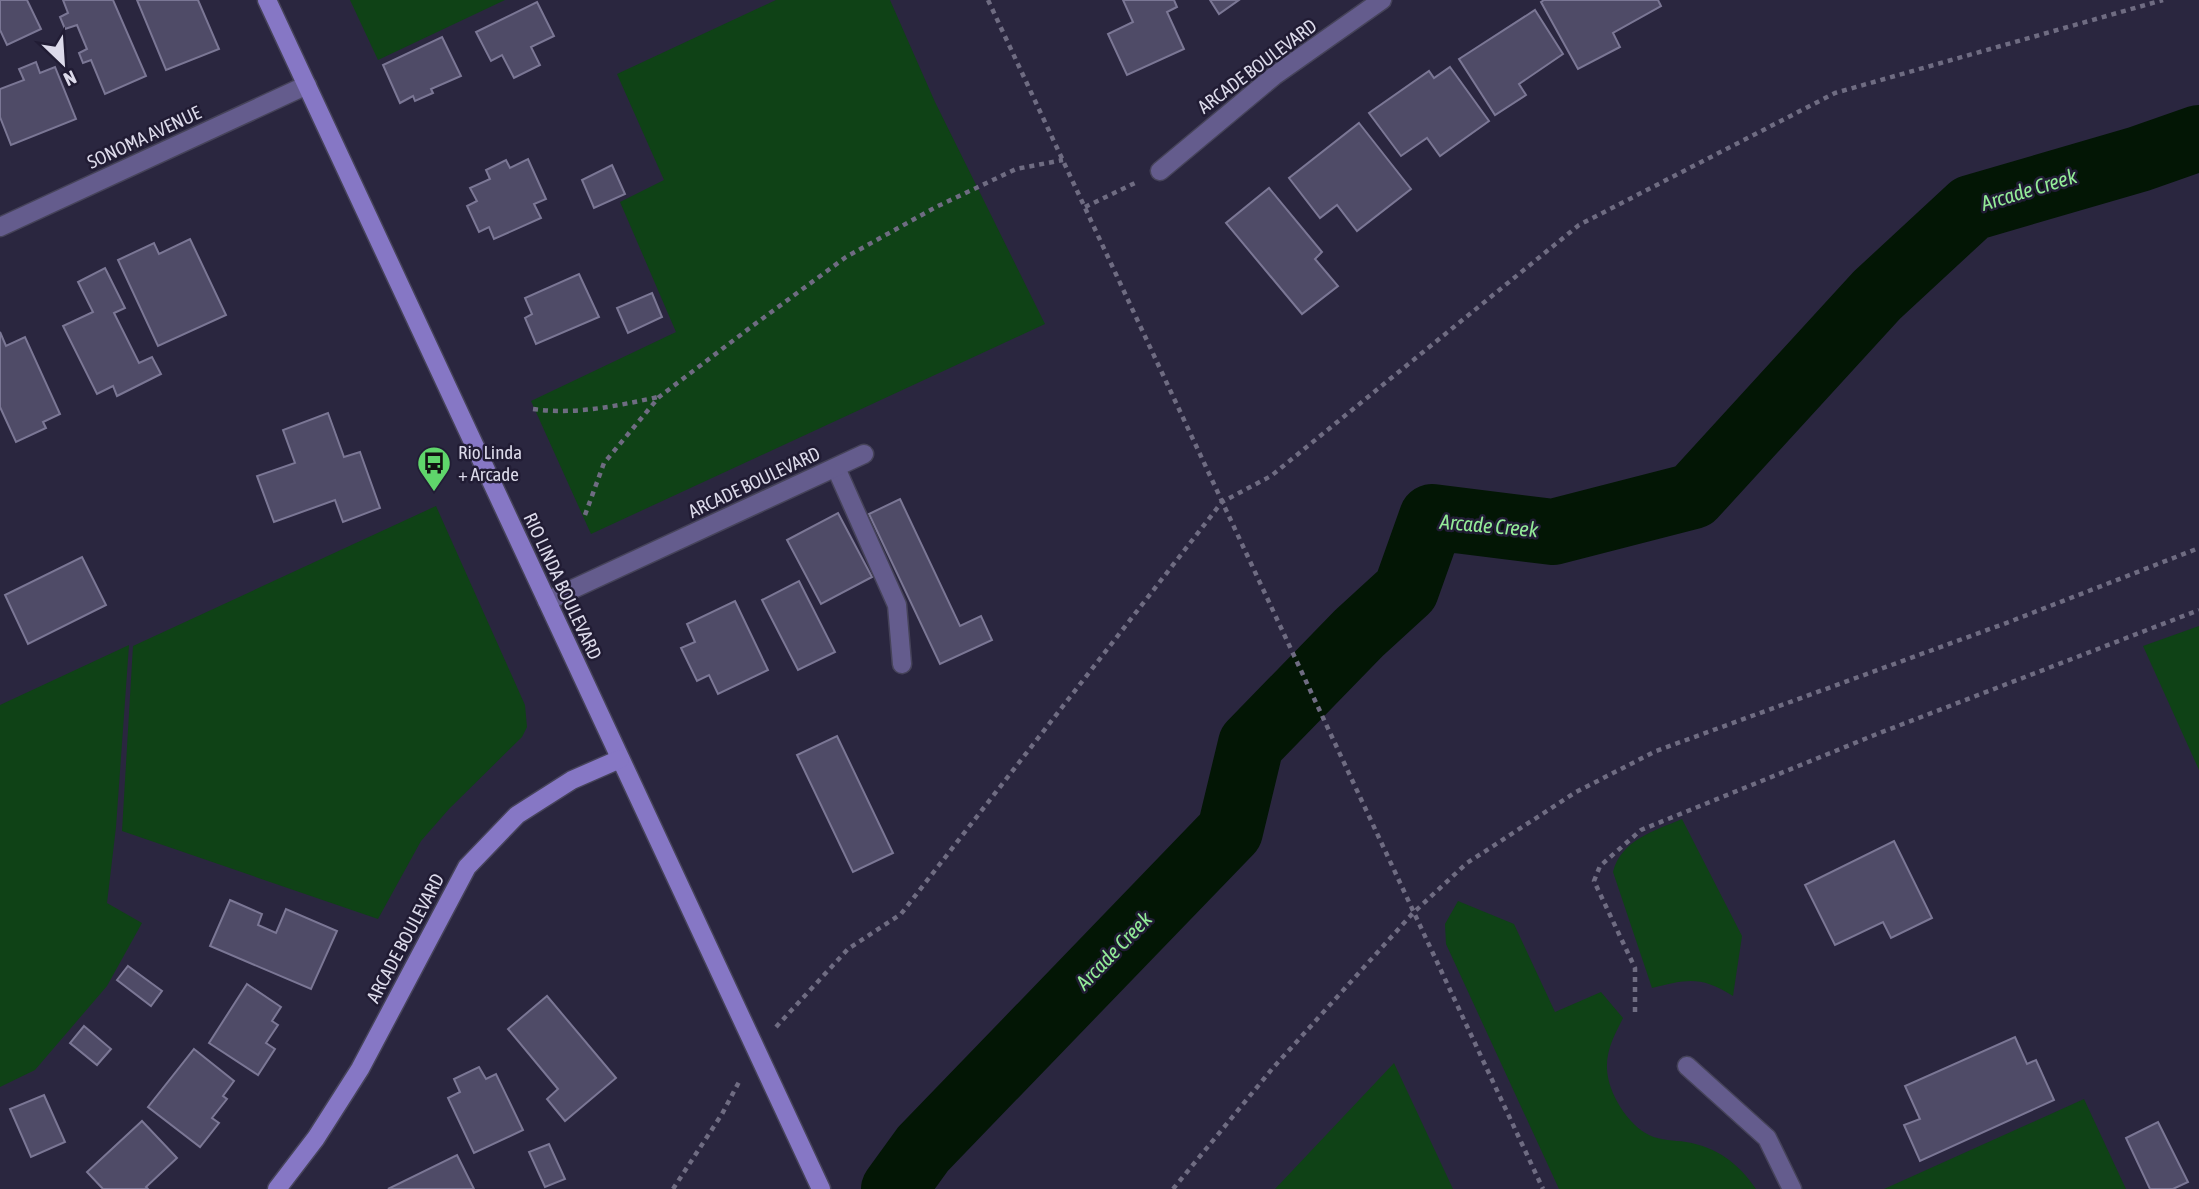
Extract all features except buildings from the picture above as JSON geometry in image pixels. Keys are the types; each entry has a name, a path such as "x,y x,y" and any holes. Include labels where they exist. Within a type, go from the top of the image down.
{"main road":[{"name":"RIO LINDA BOULEVARD","path":"267,0 821,1189"},
{"name":"ARCADE BOULEVARD","path":"277,1189 316,1138 360,1069 467,867 517,815 572,780 620,759"}],"street":[{"name":"ARCADE BOULEVARD","path":"1160,171 1274,76 1382,0"},
{"name":"SONOMA AVENUE","path":"0,227 307,85"},
{"name":"ARCADE BOULEVARD","path":"547,601 864,454"},
{"path":"836,467 897,605 902,664"},
{"path":"1686,1066 1767,1138 1792,1189"}],"path":[{"path":"988,0 1543,1189"},
{"path":"673,1189 722,1114 757,1048 848,949 901,914 1222,502 1271,476 1579,225 1835,93 2163,0"},
{"path":"585,515 604,463 659,397 846,257 936,207 1016,169 1063,160"},
{"path":"1085,207 1160,171"},
{"path":"533,409 555,412 587,410 659,397"},
{"path":"1173,1189 1272,1069 1413,912 1467,863 1576,792 1656,751 2009,622 2199,548"},
{"path":"1635,1013 1634,968 1594,881 1600,866 1641,830 1877,734 2199,610"}],"green space":[{"path":"350,0 505,0 378,60"},
{"path":"776,0 890,0 935,102 1045,324 591,534 531,401 676,332 620,202 664,180 617,74"},
{"path":"436,506 525,705 527,727 522,737 449,809 421,841 378,919 122,831 133,646"},
{"path":"2199,626 2199,770 2143,646"},
{"path":"129,645 116,827 107,903 142,923 107,986 35,1070 0,1087 0,705"},
{"path":"1682,819 1742,936 1733,996 1712,985 1694,981 1652,988 1613,872 1617,861 1631,844"},
{"path":"1458,901 1514,924 1555,1012 1601,992 1623,1018 1614,1036 1607,1069 1615,1098 1634,1124 1654,1137 1697,1144 1717,1152 1735,1164 1756,1189 1559,1189 1446,944 1445,924"},
{"path":"1394,1063 1453,1189 1275,1189"},
{"path":"2084,1099 2126,1189 1884,1189"}],"waterway":[{"name":"Arcade Creek","path":"894,1189 923,1149 1230,831 1251,744 1359,633 1406,590 1432,517 1553,532 1693,496 1877,295 1971,208 2139,159 2199,138"}],"place":[{"name":"Rio Linda + Arcade","path":"434,493"}]}
